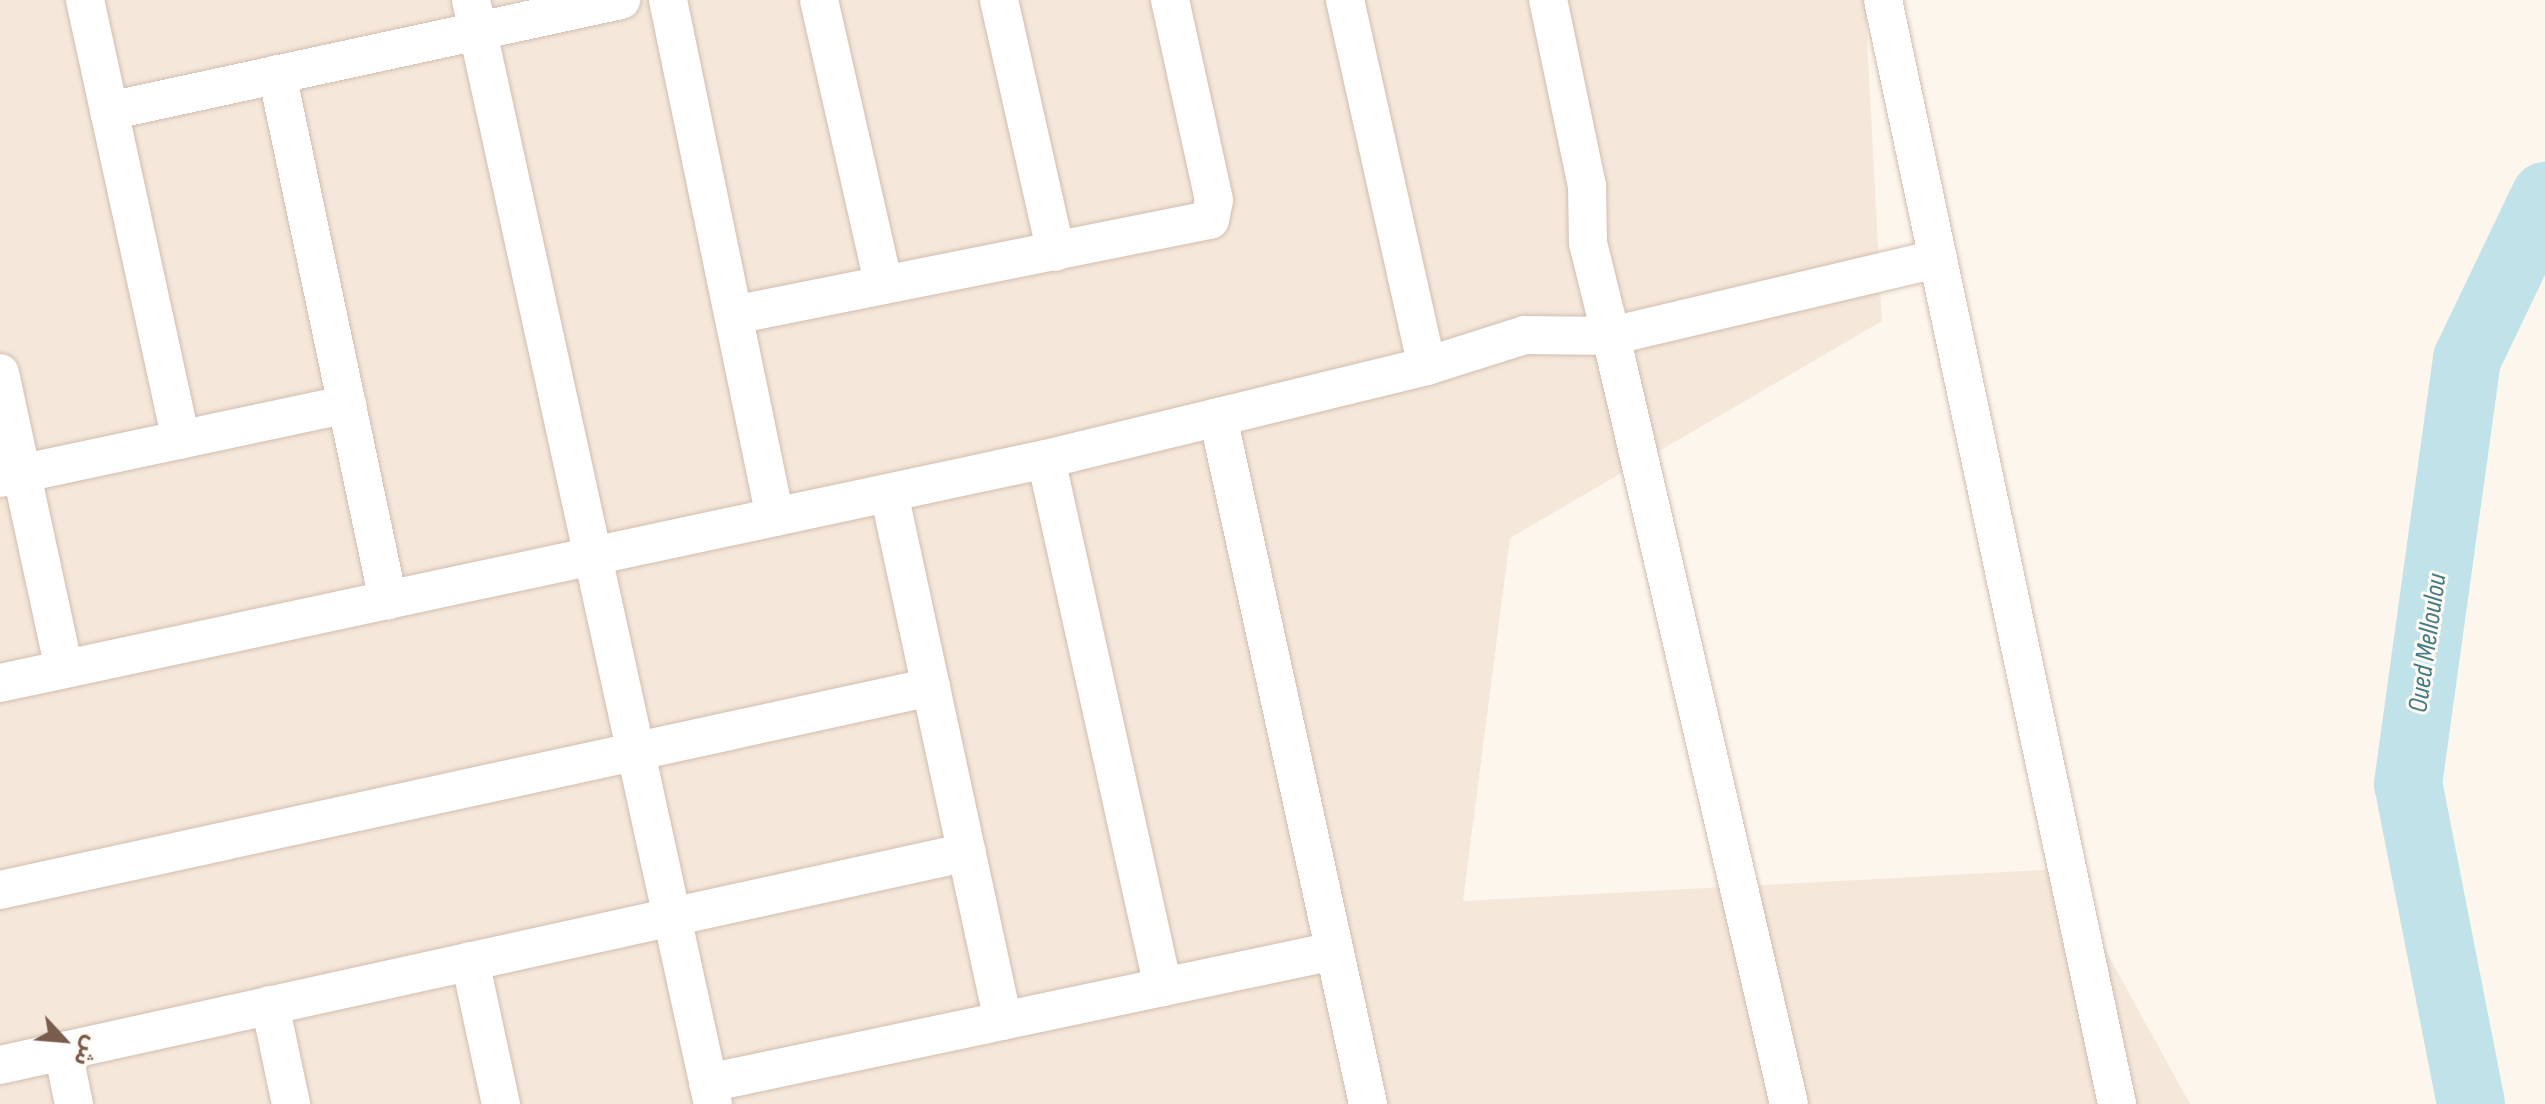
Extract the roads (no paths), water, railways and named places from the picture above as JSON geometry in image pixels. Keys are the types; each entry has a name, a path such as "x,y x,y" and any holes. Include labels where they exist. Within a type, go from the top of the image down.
{"street":[{"path":"85,0 181,440"},
{"path":"109,111 277,74 474,15 621,0"},
{"path":"668,0 775,517"},
{"path":"819,0 884,285"},
{"path":"999,0 1056,252"},
{"path":"734,315 1200,224 1215,211 1170,0"},
{"path":"1345,0 1427,366"},
{"path":"1548,0 1587,186 1588,243 1789,1104"},
{"path":"1883,0 2117,1104"},
{"path":"474,15 711,1094 1003,1021 1334,951"},
{"path":"277,74 388,600"},
{"path":"0,683 1046,459 1427,366 1525,335 1611,336 1938,259"},
{"path":"0,373 11,476 64,669"},
{"path":"11,476 347,404"},
{"path":"1218,417 1368,1104"},
{"path":"1046,459 1163,987"},
{"path":"889,493 1003,1021"},
{"path":"0,890 931,687"},
{"path":"0,1065 967,852"},
{"path":"470,961 501,1104"},
{"path":"270,1005 291,1104"},
{"path":"63,1051 74,1104"}],"waterway":[{"name":"Oued Melloulou","path":"2471,1104 2408,784 2467,359 2545,196"}]}
